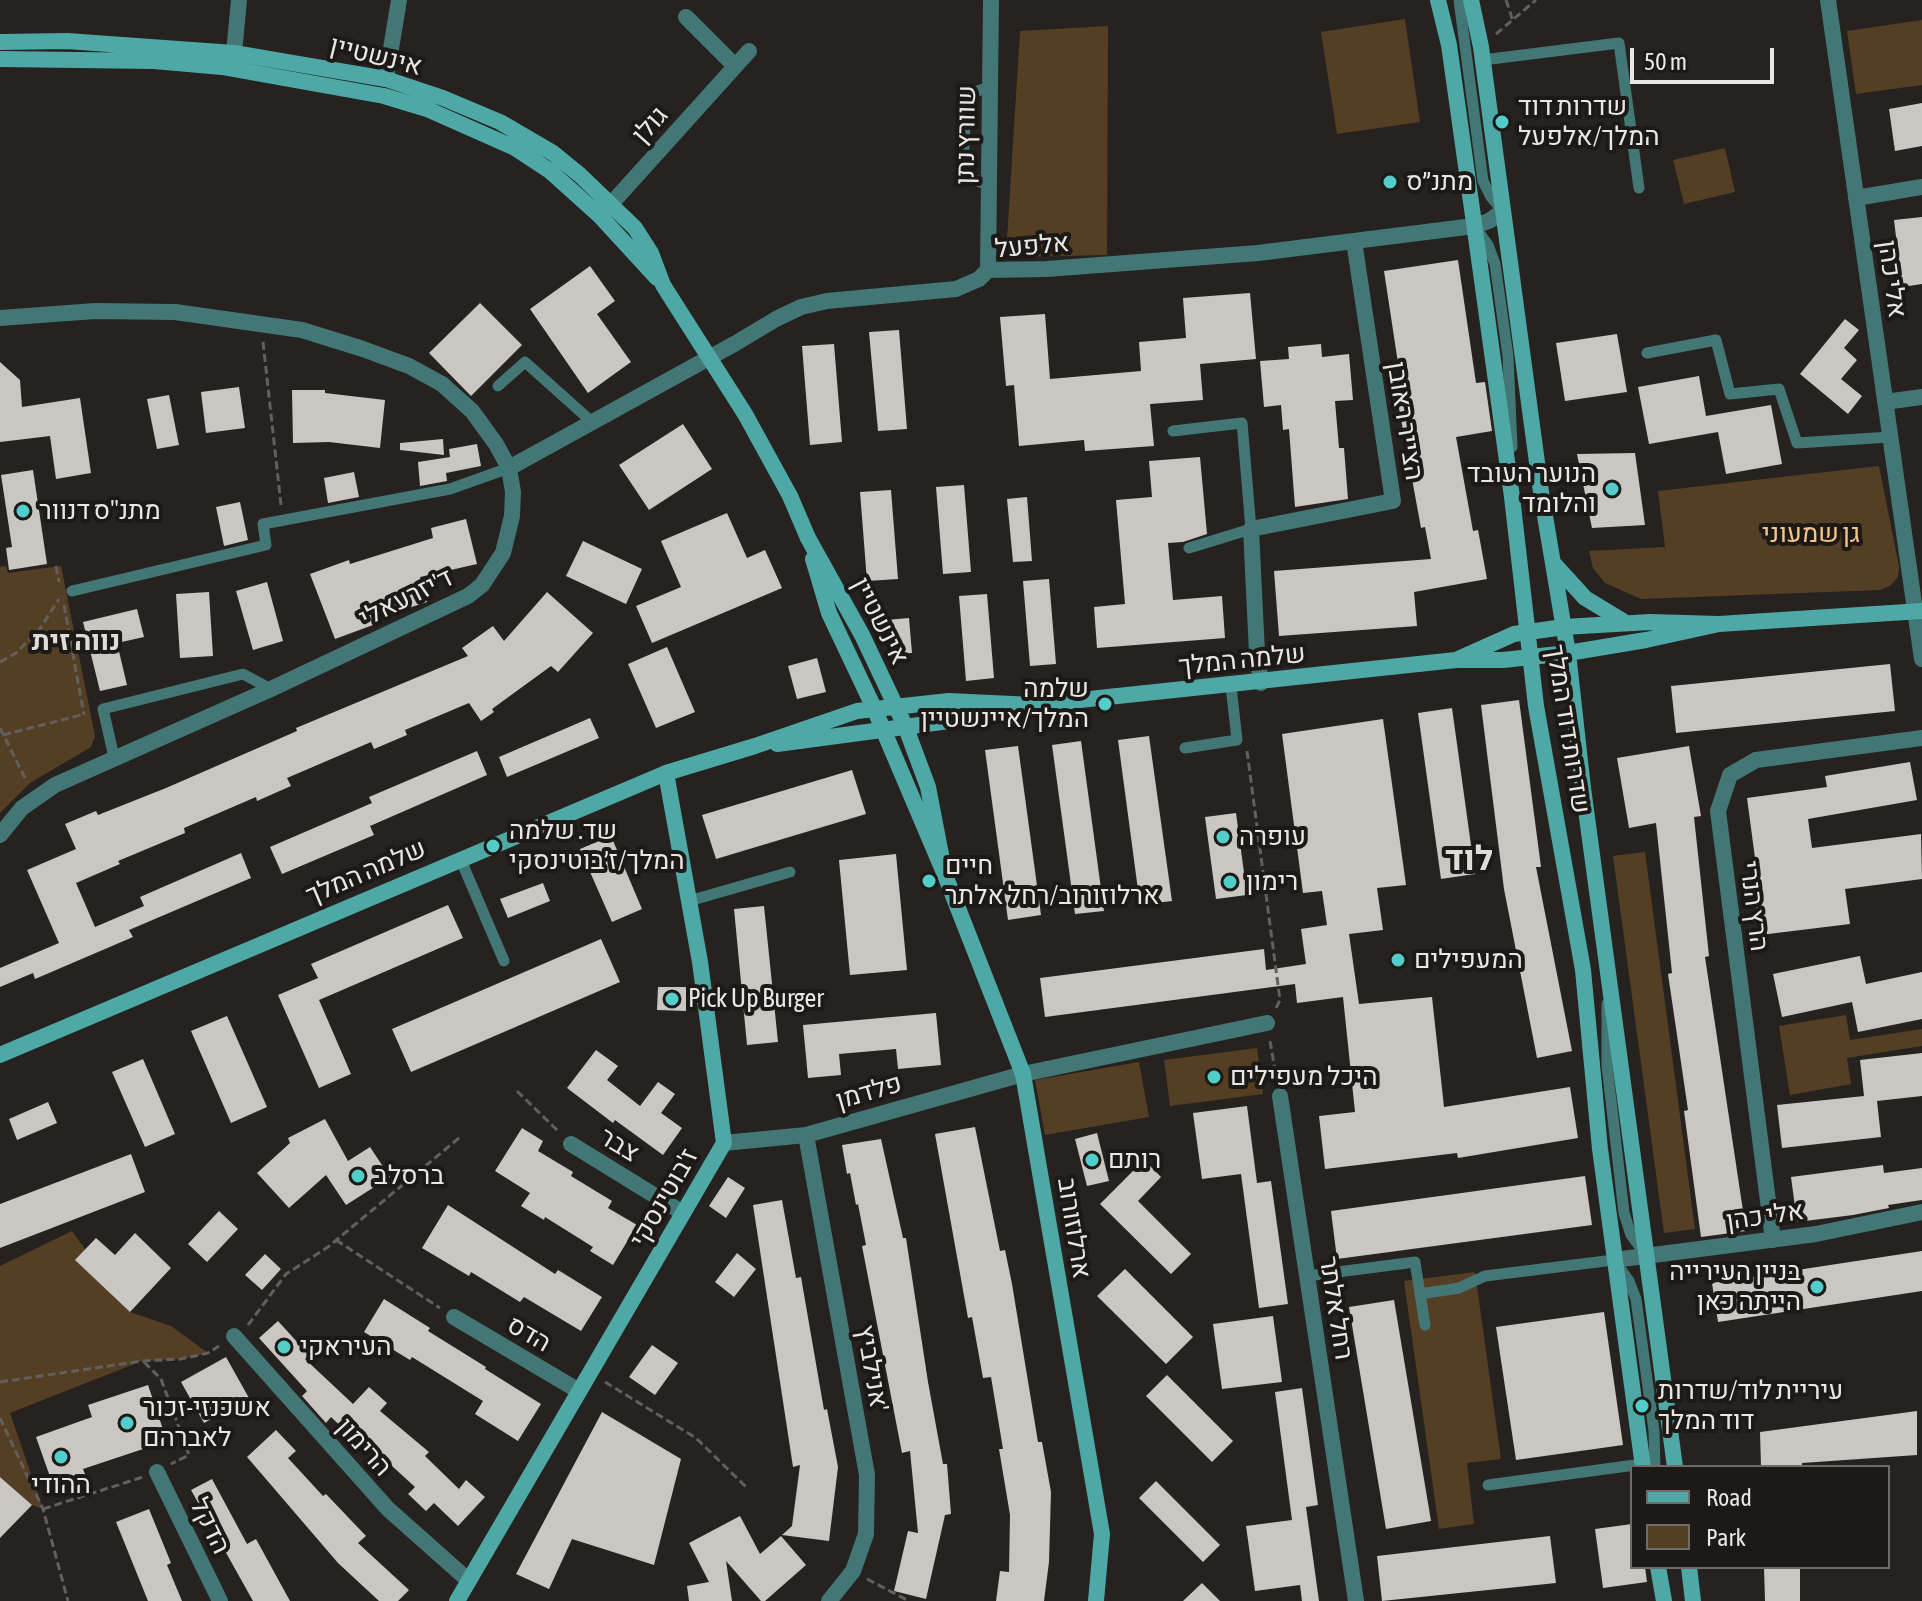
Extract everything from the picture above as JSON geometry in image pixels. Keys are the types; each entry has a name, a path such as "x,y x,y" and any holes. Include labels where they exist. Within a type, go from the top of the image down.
{"street":[{"path":"234,53 239,0"},
{"path":"386,79 399,0"},
{"name":"שוורץ נתן","path":"988,270 991,0"},
{"name":"שדרות דוד המלך","path":"1438,0 1449,45 1512,497 1538,717 1581,957 1614,1260 1646,1465"},
{"name":"שדרות דוד המלך","path":"1471,0 1482,54 1541,492 1568,653 1581,772 1675,1465"},
{"name":"אלי כהן","path":"1828,0 1890,437 1919,612 1922,659"},
{"path":"686,17 735,66"},
{"name":"אינשטיין","path":"0,42 82,42 234,53 386,79 443,98 500,122 553,153 612,203 643,240 663,285"},
{"name":"גולן","path":"600,216 749,51"},
{"name":"אינשטיין","path":"0,59 154,61 222,67 384,96 427,109 515,148 550,171 600,216 663,285 711,357 760,441 808,538 862,635 906,728"},
{"path":"1856,198 1922,187"},
{"name":"אלפעל","path":"509,468 801,307 861,296 956,289 979,279 988,270 1047,269 1258,253 1474,226 1489,221 1503,211"},
{"name":"הצייר ראובן","path":"1251,529 1393,501 1354,241"},
{"name":"ד'יזרעאלי","path":"0,318 95,311 175,312 302,330 363,349 409,366 442,384 472,411 509,468 513,492 508,537 494,570 482,585 447,608 114,757 35,797 10,820 0,835"},
{"path":"1885,402 1922,397"},
{"path":"1251,529 1261,683"},
{"name":"אינשטיין","path":"808,538 829,613 874,708"},
{"path":"1553,562 1585,598 1628,623"},
{"name":"שלמה המלך","path":"1456,660 1497,640 1564,627 1628,623 1719,624 1919,612"},
{"name":"שלמה המלך","path":"755,746 906,728 1033,705 1456,660 1568,653 1719,624"},
{"name":"שלמה המלך","path":"0,1055 666,773 755,746 831,718 874,708 949,701 1033,705"},
{"name":"ארלוזורוב","path":"874,708 945,875 1023,1074 1102,1534 1096,1601"},
{"name":"ארלוזורוב","path":"906,728 928,787 945,875"},
{"name":"הרץ הנרי","path":"1773,1240 1718,811 1730,775 1756,760 1922,738"},
{"name":"ז'בוטינסקי","path":"457,1601 724,1143 689,901 666,773"},
{"path":"1023,1074 1267,1023"},
{"name":"פלדמן","path":"724,1143 806,1135 1023,1074"},
{"name":"רחל אלתר","path":"1280,1096 1356,1601"},
{"name":"אנילביץ'","path":"806,1135 867,1475 866,1534 853,1571 829,1601"},
{"name":"צבר","path":"571,1144 683,1213"},
{"name":"אלי כהן","path":"1614,1260 1773,1240 1922,1212"},
{"name":"הדס","path":"454,1317 579,1391"},
{"name":"הרימון","path":"234,1336 388,1509 468,1580"},
{"name":"הדקל","path":"157,1472 220,1601"},
{"path":"1658,1569 1664,1601"},
{"path":"1689,1569 1693,1601"}],"lane":[{"path":"1459,0 1483,181 1503,211"},
{"path":"1482,54 1619,43 1639,188"},
{"path":"989,185 967,177 963,170 966,100 971,93 990,87"},
{"path":"1647,353 1716,340 1730,394 1779,389 1797,443 1890,437"},
{"path":"498,386 525,362 592,422"},
{"path":"1173,431 1242,423 1251,529 1189,548"},
{"path":"67,592 266,545 263,524 450,489 509,468"},
{"path":"114,757 103,709 243,674 271,689"},
{"path":"1185,748 1237,740 1231,686"},
{"path":"460,858 504,961"},
{"path":"689,901 790,872"},
{"path":"1420,1294 1459,1288 1485,1276 1614,1260"},
{"path":"1307,1276 1415,1262 1425,1325"},
{"path":"1488,1485 1630,1468"}],"path":[{"path":"1506,0 1513,21"},
{"path":"1482,54 1536,0"},
{"path":"261,324 283,520"},
{"path":"56,566 67,592 84,715"},
{"path":"0,662 16,653 39,630 67,592"},
{"path":"3,735 103,709"},
{"path":"0,728 35,797"},
{"path":"1246,748 1280,1000 1267,1023 1280,1096"},
{"path":"517,1091 571,1144"},
{"path":"0,1382 208,1353 248,1325 286,1274 336,1240 459,1138"},
{"path":"336,1240 454,1317"},
{"path":"43,1509 157,1472 189,1455 161,1379 142,1361"},
{"path":"590,1373 696,1438 746,1487"},
{"path":"0,1418 43,1509 68,1601"},
{"path":"853,1571 909,1601"}],"green space":[{"path":"1405,19 1420,122 1337,134 1321,32"},
{"path":"1922,20 1922,85 1856,94 1847,31"},
{"path":"1108,26 1107,255 1021,257 1010,251 1007,239 1020,31"},
{"path":"1725,148 1735,192 1684,204 1673,160"},
{"name":"גן שמעוני","path":"1879,466 1899,566 1898,577 1890,586 1880,590 1641,599 1605,583 1593,568 1589,551 1665,547 1658,491"},
{"path":"6,566 8,573 61,566 95,736 91,747 30,783 0,813 0,567"},
{"path":"1645,852 1695,1229 1664,1233 1613,856"},
{"path":"1846,1015 1850,1040 1922,1029 1922,1046 1847,1058 1851,1084 1790,1095 1779,1026"},
{"name":"היכל מעפילים","path":"1257,1048 1263,1094 1170,1106 1164,1060"},
{"path":"1139,1062 1149,1117 1045,1135 1035,1080"},
{"path":"72,1231 130,1312 171,1326 208,1353 181,1359 142,1361 10,1413 43,1509 32,1505 0,1477 0,1266"},
{"path":"1475,1272 1501,1459 1467,1463 1474,1524 1439,1529 1404,1281"}],"building":[{"path":"1922,103 1922,146 1895,151 1889,109"},
{"path":"1922,217 1922,284 1902,287 1894,220"},
{"path":"1458,260 1476,383 1485,382 1492,431 1456,437 1473,531 1478,530 1487,579 1414,592 1417,626 1279,636 1274,571 1431,559 1425,527 1421,528 1397,397 1403,396 1384,271"},
{"path":"590,266 615,301 597,314 631,362 588,393 530,309"},
{"path":"1250,293 1256,359 1200,364 1203,400 1150,404 1154,446 1085,451 1084,440 1019,446 1014,385 1006,386 1000,317 1045,314 1050,379 1141,371 1139,342 1186,338 1183,298"},
{"path":"480,303 522,345 471,396 429,353"},
{"path":"1845,319 1859,330 1844,348 1857,360 1841,379 1862,396 1848,414 1800,374"},
{"path":"899,330 907,429 878,431 869,332"},
{"path":"1617,334 1627,392 1565,401 1556,343"},
{"path":"834,344 842,442 810,445 802,346"},
{"path":"1321,344 1322,357 1349,354 1353,400 1335,401 1339,448 1344,448 1348,499 1295,507 1289,429 1283,430 1281,405 1264,407 1260,361 1289,359 1288,347"},
{"path":"0,362 20,380 22,407 80,398 91,473 56,479 50,436 0,442"},
{"path":"1699,376 1706,416 1771,405 1782,464 1726,474 1718,432 1649,444 1638,387"},
{"path":"239,387 245,428 206,433 201,392"},
{"path":"292,390 325,390 325,393 385,400 380,448 329,442 293,443"},
{"path":"169,395 179,445 157,449 147,399"},
{"path":"683,424 712,469 649,510 619,465"},
{"path":"443,439 444,455 400,450 400,443"},
{"path":"477,444 481,466 446,473 447,481 420,486 418,462 450,457 449,449"},
{"name":"הנוער העובד והלומד","path":"1635,453 1645,525 1592,528 1577,454"},
{"path":"1200,457 1207,534 1168,543 1173,600 1222,596 1225,638 1097,648 1094,607 1125,604 1116,500 1152,497 1149,461"},
{"name":"מתנ\"ס דנוור","path":"33,470 47,564 9,570 6,548 12,547 1,475"},
{"path":"354,472 359,497 328,503 324,478"},
{"path":"964,485 971,572 943,574 936,487"},
{"path":"891,490 898,579 867,581 860,492"},
{"path":"1027,497 1032,561 1013,562 1007,499"},
{"path":"240,502 248,540 224,546 216,507"},
{"path":"727,513 747,558 765,550 782,588 652,643 636,606 681,587 661,541"},
{"path":"466,519 477,564 420,577 427,602 371,620 373,625 335,639 310,574 349,560 350,564 433,538 431,528"},
{"path":"583,541 642,569 626,604 566,576"},
{"path":"1049,579 1056,664 1030,666 1023,581"},
{"path":"267,582 283,641 253,650 236,591"},
{"path":"209,592 213,656 180,658 176,594"},
{"path":"547,592 593,633 558,672 551,666 492,709 494,712 481,721 469,703 405,730 407,735 374,749 371,742 287,778 291,786 257,801 256,797 184,828 185,833 118,861 120,864 76,883 95,927 144,906 140,897 241,853 251,878 129,930 133,937 35,979 33,973 0,987 0,968 59,943 27,870 76,849 65,824 96,811 98,815 166,788 297,731 296,728 468,656 462,648 493,626 504,641"},
{"path":"987,594 994,678 966,681 959,596"},
{"path":"137,609 144,637 117,643 127,685 100,691 83,622"},
{"path":"909,618 912,653 889,654 886,620"},
{"path":"667,647 695,712 656,728 628,664"},
{"path":"817,658 826,692 797,699 788,666"},
{"path":"1890,664 1895,711 1676,733 1671,686"},
{"path":"1519,700 1541,867 1536,867 1572,1051 1537,1058 1504,889 1481,705"},
{"path":"1452,708 1475,874 1441,879 1418,713"},
{"path":"590,718 599,738 507,777 499,757"},
{"path":"1383,719 1406,885 1377,888 1383,930 1349,934 1359,1004 1432,997 1444,1107 1570,1087 1578,1138 1458,1158 1457,1153 1325,1169 1319,1116 1355,1112 1343,997 1297,1003 1295,984 1045,1017 1040,978 1264,949 1266,970 1306,964 1301,929 1327,925 1322,891 1303,893 1282,734"},
{"path":"1149,736 1172,901 1140,905 1118,740"},
{"path":"1081,741 1104,911 1075,914 1052,745"},
{"path":"1018,746 1041,915 1008,920 985,750"},
{"path":"1689,746 1701,816 1694,817 1709,956 1705,957 1746,1231 1701,1237 1684,1111 1688,1110 1668,974 1672,973 1656,823 1629,828 1617,758"},
{"path":"477,751 487,775 370,826 374,835 282,874 270,847 372,803 369,797"},
{"path":"1910,762 1917,800 1808,819 1812,848 1921,834 1922,879 1845,889 1850,924 1760,935 1754,889 1759,888 1747,798 1827,787 1825,776"},
{"path":"852,770 866,814 716,859 702,815"},
{"path":"1236,813 1247,895 1216,899 1205,817"},
{"path":"611,836 642,909 612,922 580,849"},
{"path":"896,854 907,970 850,975 839,860"},
{"path":"543,883 550,901 508,918 500,899"},
{"path":"448,905 463,938 319,1000 351,1074 319,1088 278,995 318,978 311,964"},
{"path":"764,906 778,1042 747,1045 734,909"},
{"path":"601,939 620,982 411,1072 392,1029"},
{"path":"1860,956 1866,984 1922,972 1922,1019 1858,1032 1852,1002 1782,1017 1773,974"},
{"name":"Pick Up Burger","path":"658,987 686,987 686,1011 657,1010"},
{"path":"936,1013 941,1065 898,1069 896,1049 839,1054 841,1075 808,1078 803,1025"},
{"path":"227,1016 267,1107 231,1123 191,1031"},
{"path":"596,1050 618,1066 607,1080 640,1106 658,1082 675,1094 661,1113 682,1128 663,1155 567,1088"},
{"path":"1922,1053 1922,1096 1877,1101 1881,1137 1782,1148 1777,1105 1864,1096 1860,1060"},
{"path":"143,1059 175,1134 145,1147 112,1072"},
{"path":"48,1102 57,1123 17,1140 9,1119"},
{"path":"1247,1106 1257,1183 1271,1181 1288,1304 1259,1308 1241,1174 1202,1179 1193,1113"},
{"path":"325,1119 348,1161 370,1147 390,1177 346,1205 326,1175 289,1208 257,1173 290,1143 288,1138"},
{"path":"975,1127 1000,1251 1005,1250 1038,1442 1042,1442 1051,1492 1049,1562 1044,1601 996,1601 1000,1571 1009,1572 1010,1515 999,1449 1003,1449 991,1377 983,1378 972,1317 968,1318 935,1134"},
{"path":"522,1128 543,1141 538,1151 612,1201 608,1208 637,1225 613,1265 590,1251 593,1247 521,1206 530,1193 495,1171"},
{"name":"רותם","path":"1097,1133 1109,1181 1087,1186 1075,1139"},
{"path":"881,1139 903,1238 906,1238 928,1382 943,1464 947,1464 951,1514 945,1515 926,1599 894,1591 908,1531 918,1533 910,1451 902,1453 862,1246 866,1245 842,1145"},
{"path":"131,1154 145,1192 0,1248 0,1204"},
{"path":"1144,1160 1161,1177 1138,1201 1191,1254 1171,1274 1100,1204"},
{"path":"1883,1165 1884,1173 1922,1168 1922,1200 1853,1215 1797,1222 1791,1177"},
{"path":"1585,1176 1592,1225 1337,1259 1331,1211"},
{"path":"728,1177 745,1188 726,1218 709,1206"},
{"path":"782,1200 796,1278 801,1277 824,1410 827,1409 838,1467 829,1541 782,1535 792,1526 800,1465 793,1467 753,1205"},
{"path":"448,1205 555,1274 558,1270 602,1297 581,1331 524,1297 520,1302 471,1272 469,1276 422,1248"},
{"path":"219,1211 238,1229 207,1262 188,1244"},
{"path":"135,1233 171,1268 130,1312 75,1260 96,1238 115,1255"},
{"name":"בניין העירייה הייתה כאן","path":"1922,1251 1922,1291 1718,1322 1712,1283"},
{"path":"737,1253 756,1269 734,1297 715,1282"},
{"path":"265,1254 281,1269 262,1290 245,1275"},
{"path":"1125,1269 1193,1337 1166,1364 1097,1296"},
{"path":"384,1299 541,1404 518,1441 475,1414 483,1401 412,1357 410,1360 364,1332"},
{"path":"1394,1300 1431,1521 1386,1529 1349,1307"},
{"path":"1604,1312 1623,1445 1516,1460 1496,1327"},
{"path":"1273,1316 1282,1382 1222,1389 1213,1324"},
{"path":"278,1321 309,1355 305,1359 353,1404 369,1387 387,1403 380,1411 429,1452 425,1456 459,1489 466,1480 485,1497 458,1526 434,1503 426,1511 408,1494 415,1487 331,1417 326,1423 302,1396 307,1391 259,1338"},
{"path":"652,1345 678,1363 655,1395 629,1377"},
{"path":"226,1357 249,1398 204,1423 181,1382"},
{"path":"1167,1375 1233,1441 1212,1462 1146,1396"},
{"path":"148,1385 167,1441 83,1469 86,1477 54,1488 36,1437 92,1417 88,1405"},
{"path":"1302,1388 1318,1505 1306,1507 1319,1601 1302,1601 1300,1585 1255,1591 1246,1526 1292,1520 1275,1392"},
{"path":"1917,1411 1917,1455 1802,1465 1761,1465 1760,1432"},
{"path":"602,1412 681,1459 654,1565 572,1539 549,1589 516,1574"},
{"path":"276,1430 296,1451 288,1458 366,1536 358,1543 409,1590 398,1601 379,1601 338,1563 247,1457"},
{"path":"0,1477 32,1505 0,1538"},
{"path":"212,1479 247,1544 256,1539 290,1601 253,1601 191,1490"},
{"path":"1156,1481 1220,1545 1203,1562 1139,1498"},
{"path":"149,1509 171,1563 167,1565 182,1601 148,1601 116,1522"},
{"path":"740,1516 760,1554 781,1536 806,1565 765,1601 761,1601 726,1561 732,1601 689,1601 687,1586 709,1582 689,1543"},
{"path":"1630,1524 1630,1569 1645,1569 1647,1582 1603,1588 1595,1529"},
{"path":"1550,1536 1556,1583 1382,1601 1377,1556"},
{"path":"1764,1569 1800,1569 1800,1601 1765,1601"},
{"path":"1202,1583 1220,1601 1183,1601"}],"place":[{"name":"שדרות דוד המלך/אלפעל","path":"1502,122"},
{"name":"מתנ״ס","path":"1390,182"},
{"name":"הנוער העובד והלומד","path":"1612,489"},
{"name":"מתנ\"ס דנוור","path":"23,511"},
{"name":"שלמה המלך/איינשטיין","path":"1105,704"},
{"name":"עופרה","path":"1223,837"},
{"name":"שד. שלמה המלך/ז׳בוטינסקי","path":"493,846"},
{"name":"חיים ארלוזורוב/רחל אלתר","path":"929,881"},
{"name":"רימון","path":"1230,882"},
{"name":"המעפילים","path":"1398,960"},
{"name":"Pick Up Burger","path":"672,999"},
{"name":"היכל מעפילים","path":"1214,1077"},
{"name":"רותם","path":"1092,1160"},
{"name":"ברסלב","path":"358,1176"},
{"name":"בניין העירייה הייתה כאן","path":"1817,1287"},
{"name":"העיראקי","path":"284,1347"},
{"name":"עיריית לוד/שדרות דוד המלך","path":"1642,1406"},
{"name":"אשכנזי-זכור לאברהם","path":"127,1423"},
{"name":"ההודי","path":"61,1457"}],"district":[{"name":"נווה זית","path":"76,641"},
{"name":"לוד","path":"1469,859"}]}
